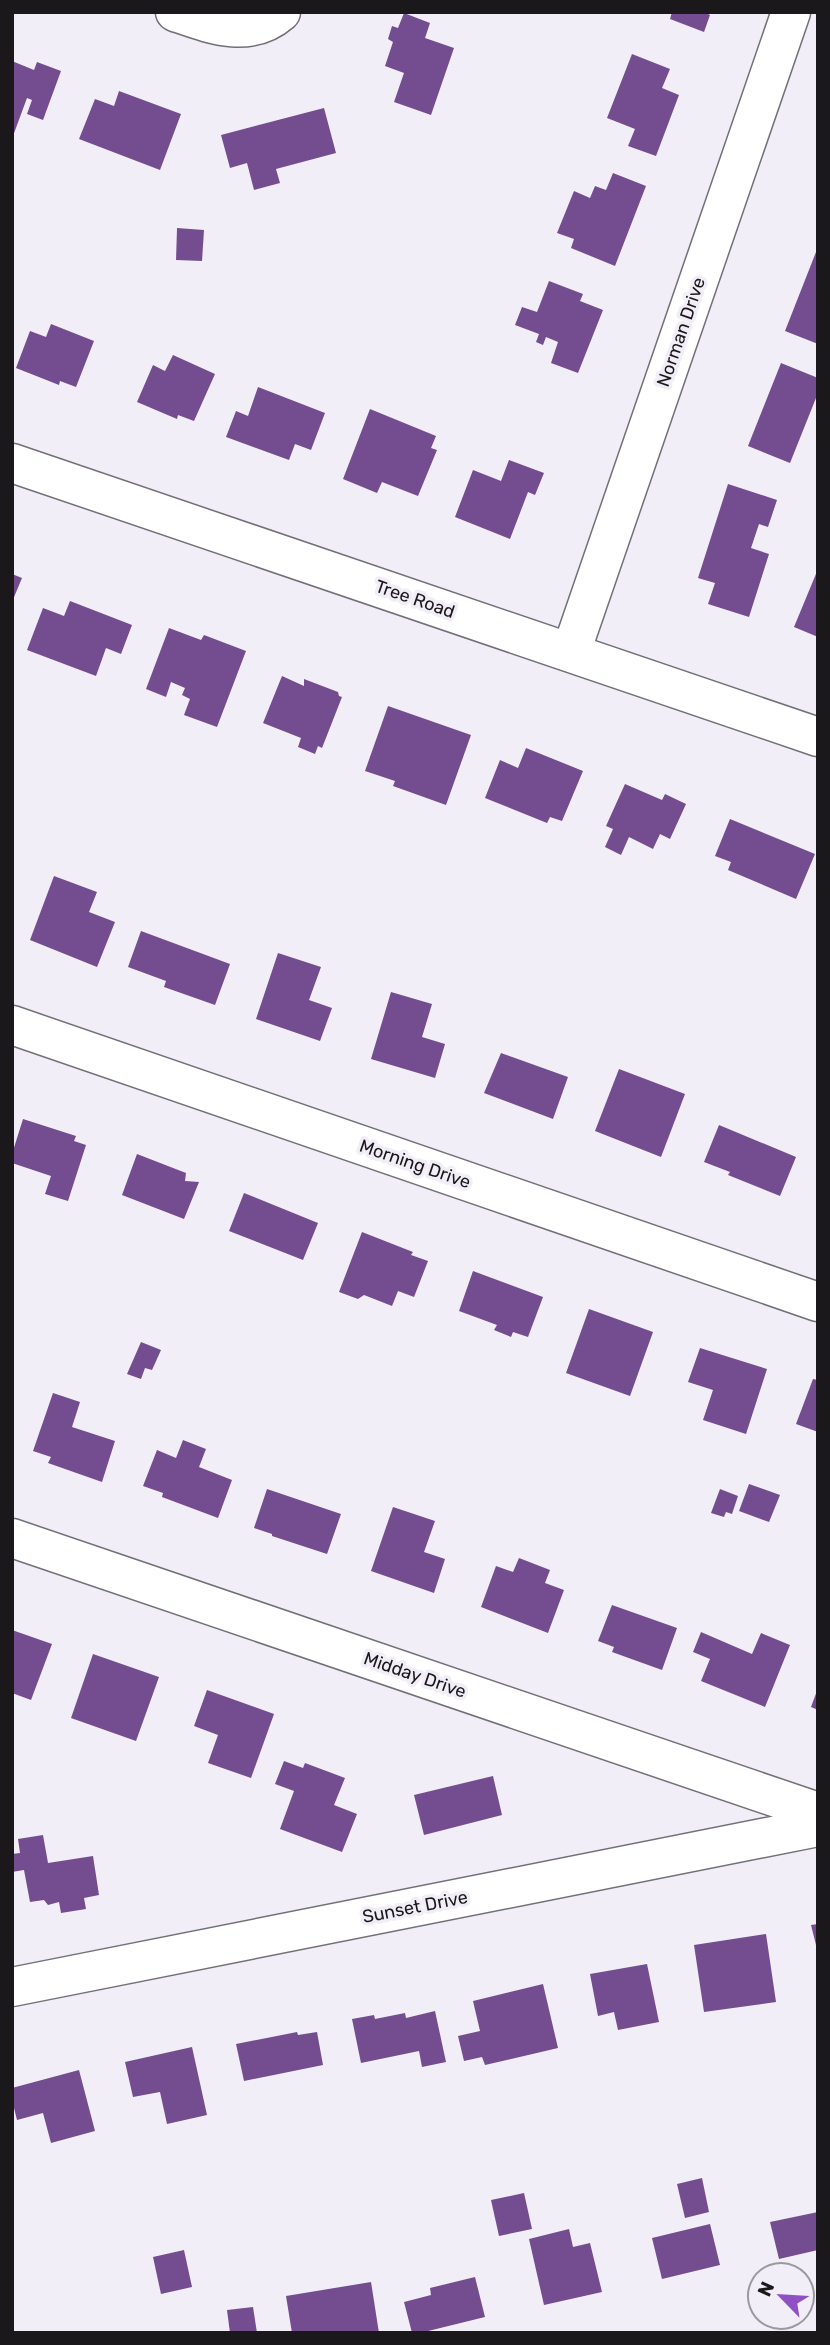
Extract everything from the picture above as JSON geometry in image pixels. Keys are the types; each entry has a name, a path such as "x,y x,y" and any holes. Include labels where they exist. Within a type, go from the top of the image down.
{"street":[{"path":"175,12 222,27 239,28 260,26 281,12"},
{"name":"Norman Drive","path":"571,652 791,12"},
{"name":"Tree Road","path":"12,463 818,737"},
{"name":"Morning Drive","path":"12,1025 818,1302"},
{"name":"Midday Drive","path":"12,1538 818,1812"},
{"name":"Sunset Drive","path":"12,1987 818,1827"}],"building":[{"path":"672,12 704,12 710,15 704,32 670,19"},
{"path":"404,13 430,23 425,38 454,48 431,115 394,102 404,73 385,66 393,42 388,39 392,26 398,28"},
{"path":"632,54 670,69 662,88 679,95 656,156 628,146 635,129 607,118"},
{"path":"12,61 34,70 37,62 61,71 43,120 27,114 32,100 27,98 13,136"},
{"path":"119,91 181,114 160,170 79,139 95,99 114,106"},
{"path":"324,108 336,153 276,169 280,183 254,190 247,163 230,168 221,135"},
{"path":"613,173 646,186 615,266 571,248 574,239 557,233 574,191 590,198 595,186 606,190"},
{"path":"177,228 204,230 202,261 176,260"},
{"path":"816,252 818,253 818,344 785,331"},
{"path":"549,281 583,294 580,301 603,310 578,373 551,363 558,342 546,337 543,345 536,342 539,334 515,325 522,307 537,312"},
{"path":"51,324 94,341 76,387 60,381 59,385 16,368 30,331 46,337"},
{"path":"173,355 215,374 194,421 178,415 177,419 137,402 153,365 165,371"},
{"path":"781,363 818,378 818,393 790,463 748,446"},
{"path":"258,387 325,413 311,450 295,444 289,460 226,437 236,411 248,416"},
{"path":"370,409 436,436 431,448 437,450 418,496 382,482 377,493 343,479"},
{"path":"509,460 544,473 535,495 528,492 510,539 455,517 473,470 501,481"},
{"path":"728,484 777,500 768,527 759,524 751,548 769,554 749,617 708,604 715,583 698,578"},
{"path":"818,569 818,637 794,627"},
{"path":"12,574 22,578 12,602"},
{"path":"70,601 132,625 121,654 106,648 96,676 27,650 43,608 64,616"},
{"path":"169,628 201,640 204,635 246,651 217,727 184,715 190,699 182,695 185,688 171,682 166,697 146,689"},
{"path":"282,676 304,686 304,679 338,692 342,697 322,748 318,746 315,754 298,747 301,738 263,723"},
{"path":"388,706 471,735 446,805 393,786 395,781 365,771"},
{"path":"526,748 583,771 562,821 550,817 547,823 485,798 500,760 518,768"},
{"path":"625,784 662,800 665,794 686,804 670,839 660,834 653,849 629,837 621,855 605,847 613,829 606,826"},
{"path":"730,819 815,854 796,899 728,870 731,862 715,856"},
{"path":"54,876 97,892 89,912 115,922 97,967 30,940"},
{"path":"141,931 230,964 215,1005 164,987 166,981 128,967"},
{"path":"278,953 321,967 309,1000 332,1008 320,1041 256,1019"},
{"path":"391,992 432,1004 422,1037 445,1044 435,1078 371,1059"},
{"path":"501,1053 568,1077 553,1119 484,1093"},
{"path":"619,1069 685,1094 661,1157 595,1131"},
{"path":"23,1119 76,1136 74,1141 86,1145 68,1201 45,1194 51,1176 12,1163 12,1154"},
{"path":"719,1125 796,1157 780,1196 704,1162"},
{"path":"137,1154 186,1173 185,1181 199,1182 184,1219 122,1195"},
{"path":"244,1193 318,1223 303,1260 229,1231"},
{"path":"362,1232 413,1252 411,1255 428,1261 414,1297 398,1291 392,1306 364,1295 358,1299 339,1292"},
{"path":"473,1271 543,1297 528,1337 513,1332 511,1337 494,1330 497,1325 459,1311"},
{"path":"589,1309 653,1332 630,1396 566,1373"},
{"path":"141,1342 161,1350 152,1370 145,1368 141,1379 127,1374"},
{"path":"700,1348 767,1369 746,1434 703,1420 713,1390 688,1382"},
{"path":"813,1379 818,1380 818,1432 796,1424"},
{"path":"53,1393 80,1402 72,1427 115,1441 102,1482 48,1463 51,1457 33,1451"},
{"path":"183,1440 206,1449 199,1467 232,1480 218,1518 162,1497 163,1493 143,1486 157,1450 176,1458"},
{"path":"749,1484 780,1495 769,1522 739,1511"},
{"path":"267,1489 341,1514 327,1554 254,1528"},
{"path":"720,1489 738,1496 732,1514 726,1512 724,1517 711,1513"},
{"path":"393,1507 435,1521 424,1552 445,1559 434,1593 371,1571"},
{"path":"519,1558 550,1570 545,1583 564,1590 548,1633 481,1607 496,1566 513,1572"},
{"path":"612,1605 677,1628 662,1670 612,1652 614,1647 598,1641"},
{"path":"12,1630 52,1644 31,1700 12,1693"},
{"path":"701,1632 752,1654 761,1633 790,1645 765,1707 701,1681 710,1659 693,1652"},
{"path":"93,1654 159,1677 136,1741 71,1718"},
{"path":"818,1688 818,1710 811,1707"},
{"path":"207,1690 274,1714 251,1778 208,1763 218,1735 194,1726"},
{"path":"284,1761 303,1768 305,1763 345,1778 334,1805 357,1814 342,1852 280,1829 294,1791 275,1784"},
{"path":"493,1776 502,1815 424,1835 414,1795"},
{"path":"43,1835 48,1863 93,1856 99,1895 84,1898 86,1909 61,1913 59,1902 48,1905 44,1900 30,1902 24,1870 12,1872 12,1854 20,1853 18,1839"},
{"path":"818,1924 818,1949 817,1949 811,1925"},
{"path":"766,1934 776,2002 704,2012 694,1945"},
{"path":"647,1964 659,2022 618,2030 614,2012 598,2016 590,1974"},
{"path":"543,1984 558,2048 485,2065 482,2057 464,2061 458,2036 480,2031 473,2001"},
{"path":"435,2011 446,2062 422,2067 419,2051 361,2063 352,2019 374,2015 375,2019 405,2013 406,2018"},
{"path":"297,2032 298,2035 317,2032 323,2065 244,2081 236,2044"},
{"path":"192,2047 207,2115 167,2124 160,2092 133,2097 125,2062"},
{"path":"79,2070 95,2131 51,2143 43,2113 17,2120 12,2088"},
{"path":"702,2178 709,2212 685,2218 677,2184"},
{"path":"524,2193 532,2229 499,2236 491,2200"},
{"path":"818,2212 818,2250 779,2259 770,2222"},
{"path":"710,2224 720,2265 662,2279 652,2238"},
{"path":"569,2229 573,2247 590,2243 602,2292 544,2305 529,2239"},
{"path":"184,2250 192,2287 161,2294 153,2257"},
{"path":"475,2277 485,2317 412,2333 404,2302 431,2295 430,2288"},
{"path":"371,2282 379,2333 292,2333 286,2296"},
{"path":"253,2307 257,2333 230,2333 227,2310"}]}
